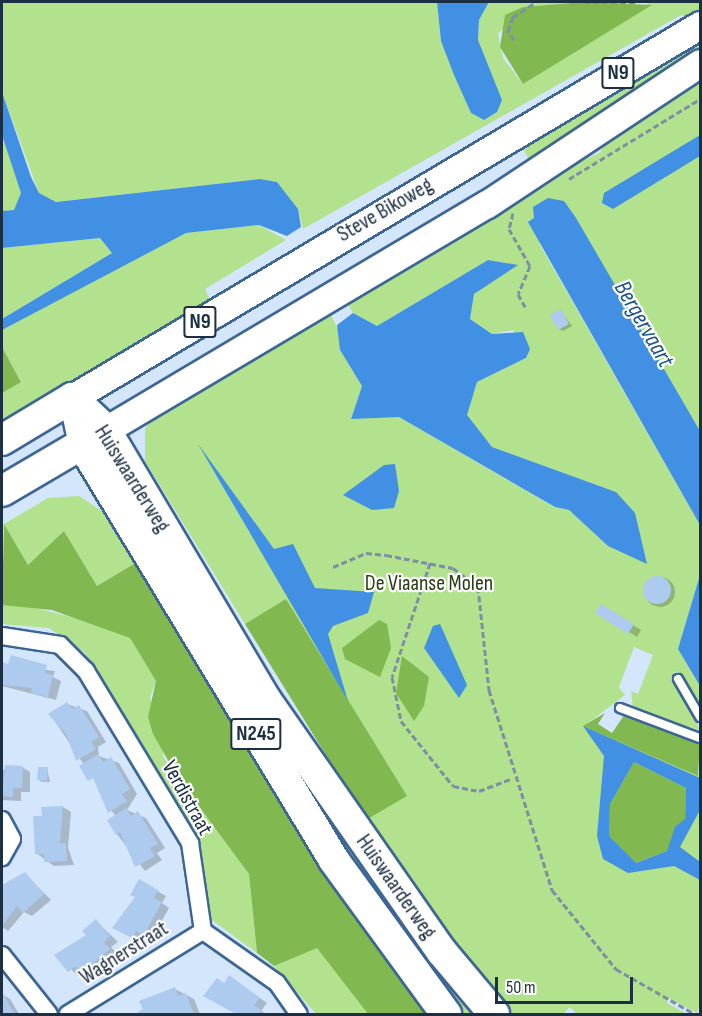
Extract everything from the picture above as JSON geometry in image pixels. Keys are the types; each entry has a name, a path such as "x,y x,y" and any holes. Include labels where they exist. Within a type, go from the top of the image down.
{"highway":[{"name":"Huiswaarderweg","path":"72,398 333,859 446,1014"},
{"name":"N9","path":"2,440 72,398"},
{"name":"Huiswaarderweg","path":"93,436 266,700 442,952 494,1014"},
{"name":"N9","path":"2,491 93,436"}],"main road":[{"name":"Steve Bikoweg","path":"72,398 700,25"},
{"name":"Steve Bikoweg","path":"93,436 488,204 700,63"}],"street":[{"name":"Verdistraat","path":"2,636 60,645 86,671 190,843 203,931"},
{"path":"2,820 12,839 2,856"},
{"name":"Wagnerstraat","path":"68,1014 203,931"},
{"path":"203,931 277,983 299,1014"},
{"path":"2,955 49,1014"}],"lane":[{"path":"678,679 700,717"},
{"path":"620,708 700,738"}],"path":[{"path":"514,40 508,31 513,17 536,2"},
{"path":"584,2 638,2"},
{"path":"563,183 700,99"},
{"path":"523,205 513,210 509,229 530,266 518,294 527,310"},
{"path":"333,567 366,553 453,568 478,587 489,690 513,778 552,890 567,914 616,969 695,1014"},
{"path":"430,564 392,676 401,721 453,786 478,791 513,778"}],"green space":[{"path":"2,2 437,2 441,41 454,74 471,113 484,120 497,112 478,40 479,20 489,2 584,2 523,7 498,34 503,58 523,84 650,2 700,2 700,14 691,19 681,15 303,229 298,209 277,182 260,179 56,202 39,193 2,92"},
{"path":"584,2 652,5 523,84 500,47 505,15 523,7"},
{"path":"700,36 700,52 529,160 524,150 560,121"},
{"name":"De Viaanse Molen","path":"700,72 700,431 564,201 539,243 700,525 700,575 678,649 700,686 700,710 677,671 673,673 700,730 633,710 631,691 638,694 653,655 634,647 619,687 625,695 584,726 698,775 700,771 700,1003 697,1013 669,998 667,1003 687,1014 577,1014 570,1007 563,1014 508,1014 465,964 366,820 406,796 286,600 245,624 145,461 145,429 157,412 328,309 340,333 340,350 362,386 351,418 399,417 554,507 569,510 608,546 616,492 492,447 466,415 477,382 526,358 513,330 492,334 470,319 474,294 510,264 488,260 377,326 353,313 345,299 529,185 601,152 603,138"},
{"path":"2,135 22,193 14,211 2,211"},
{"path":"259,225 286,240 205,289 211,302 4,421 2,428 2,393 21,381 2,347 2,330 159,243 186,233"},
{"path":"100,238 112,253 2,319 2,248"},
{"path":"2,347 21,382 2,393"},
{"path":"79,496 114,519 139,561 97,586 64,531 28,565 4,524 48,498"},
{"path":"137,505 479,1014 461,1014 353,868"},
{"path":"4,524 28,565 64,531 97,586 139,561 433,1014 368,1014 317,948 274,966 257,953 249,874 178,778 153,734 148,717 156,681 130,638 52,610 2,605"},
{"path":"286,599 407,796 366,820 245,624"},
{"path":"15,603 96,623 130,638 156,681 150,697 164,758 249,874 257,953 209,918 194,840 85,653 49,628 2,624 2,605"},
{"path":"379,620 387,624 391,648 380,677 345,659 342,648"},
{"path":"402,656 429,677 424,706 414,721 396,693"},
{"path":"605,713 598,724 612,733 625,714 700,741 698,776 583,726"},
{"path":"634,762 686,788 685,819 667,851 635,863 609,836 610,804"},
{"path":"317,947 368,1014 316,1014 274,966"}],"water":[{"path":"437,2 489,2 479,20 478,40 502,100 497,112 484,120 471,113 454,75 441,41"},
{"path":"2,92 31,177 39,193 56,202 260,179 277,182 298,209 301,227 287,236 259,225 186,233 2,330 2,319 112,253 100,238 2,248 2,211 14,210 21,193 2,135"},
{"path":"700,135 700,156 613,209 602,203 604,193"},
{"path":"548,198 564,201 576,218 700,431 700,525 528,222 534,218 533,207"},
{"path":"488,260 518,265 474,294 470,319 492,334 523,332 530,349 526,358 477,382 467,415 492,447 616,492 635,513 647,564 608,546 569,510 555,507 399,417 351,419 362,386 340,350 337,325 353,313 377,326"},
{"path":"198,444 274,549 293,544 315,588 374,592 368,613 333,626 328,634 348,701"},
{"path":"395,464 399,491 394,508 372,510 343,495 384,465"},
{"path":"700,575 700,686 678,649"},
{"path":"440,624 467,685 459,698 424,648 433,626"},
{"path":"583,726 700,778 700,810 680,847 700,862 700,880 674,866 628,873 603,859 597,836 604,756","holes":["634,762 686,788 685,819 675,827 667,851 636,863 609,836 610,804"]}],"building":[{"path":"561,309 569,324 558,330 550,315"},
{"path":"657,576 667,580 671,590 667,600 657,604 647,600 643,590 647,580"},
{"path":"601,604 634,624 628,634 595,613"},
{"path":"11,655 47,665 45,673 53,675 48,697 31,693 32,688 2,685 2,662 8,664"},
{"path":"67,702 72,709 79,705 99,737 91,742 96,749 76,761 66,734 48,714"},
{"path":"98,754 103,762 111,757 130,789 122,794 127,801 108,813 93,778 88,781 79,766"},
{"path":"5,765 23,766 22,788 13,788 13,797 2,796"},
{"path":"38,767 48,767 47,781 37,780"},
{"path":"63,806 60,843 66,843 67,861 44,862 44,854 35,854 33,816 42,816 41,807"},
{"path":"126,808 131,816 138,811 158,844 150,848 155,856 135,867 120,832 116,835 107,820"},
{"path":"25,872 44,894 23,913 17,906 2,926 2,885"},
{"path":"139,879 158,890 154,898 162,902 144,935 136,931 132,938 112,928 135,897 130,895"},
{"path":"96,919 110,936 104,942 110,949 81,973 75,966 68,972 54,955 86,935 82,931"},
{"path":"229,975 260,998 254,1005 261,1010 258,1014 236,1014 203,996 217,978 224,983"},
{"path":"175,987 178,996 186,993 194,1014 135,1014 143,1009 139,1001"},
{"path":"2,992 11,1008 15,1014 2,1014"}],"water label":[{"name":"Bergervaart","path":"644,324"}]}
